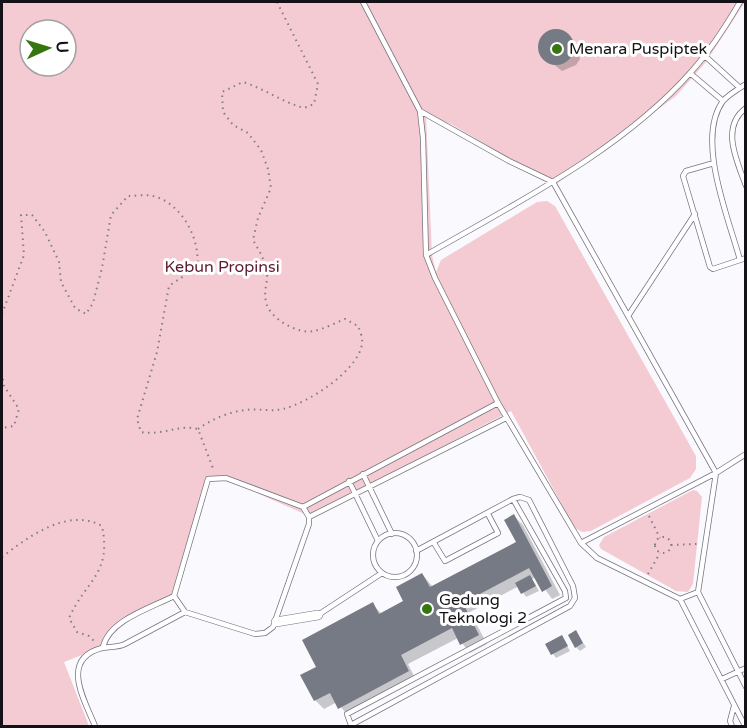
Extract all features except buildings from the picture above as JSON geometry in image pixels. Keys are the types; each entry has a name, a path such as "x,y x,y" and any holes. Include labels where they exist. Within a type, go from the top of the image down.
{"street":[{"path":"276,622 318,615"}],"lane":[{"path":"363,2 420,111 423,138 426,255 498,403 581,543 597,558 680,598 745,726"},
{"path":"426,255 553,182 644,118 690,74 705,56 740,2"},
{"path":"705,56 740,88"},
{"path":"690,74 723,101"},
{"path":"714,163 683,173 710,267 713,269 743,259 714,163 714,128 723,101 746,84"},
{"path":"746,108 736,117 731,134 746,186"},
{"path":"420,111 509,161 553,182 716,472 698,592 746,687"},
{"path":"628,316 695,214"},
{"path":"303,507 498,403"},
{"path":"174,596 185,612 255,634 265,633 276,622 309,517 506,418"},
{"path":"581,543 746,454"},
{"path":"363,474 392,534"},
{"path":"102,648 106,636 116,627 174,596 208,479 216,476 303,507 309,517"},
{"path":"349,481 378,541 373,560 382,573 396,577 408,573 415,564 416,551 410,540 392,534 378,541"},
{"path":"416,551 513,499 520,497 529,500 573,586 574,598 570,606 352,725 346,716 492,635 564,600 565,591 513,499"},
{"path":"434,543 445,561 498,533 488,514"},
{"path":"318,615 382,573"},
{"path":"565,591 573,586"},
{"path":"680,598 698,592"},
{"path":"95,726 80,689 78,672 85,657 102,648 119,647 185,612"},
{"path":"492,635 497,646"},
{"path":"461,652 466,663"},
{"path":"435,667 441,677"},
{"path":"722,679 746,668"},
{"path":"404,684 409,694"},
{"path":"370,702 375,712"},
{"path":"732,726 730,720 734,706"}],"path":[{"path":"2,314 24,255 21,215 32,215 45,232 59,262 61,282 75,308 86,314 93,303 102,268 111,214 128,196 153,196 176,210 195,234 199,253 197,267 169,286 157,352 137,419 141,432 156,435 189,427 198,429 227,415 246,410 281,410 300,403 319,392 357,360 363,342 358,326 345,319 313,332 304,331 273,316 266,305 264,291 267,278 264,259 253,240 258,218 271,188 268,169 261,150 248,133 233,125 223,112 222,92 243,82 269,92 285,103 304,108 314,104 318,84 277,2"},
{"path":"2,373 4,386 20,409 14,426 2,428"},
{"path":"198,429 216,476"},
{"path":"646,508 660,538"},
{"path":"2,557 41,531 57,525 76,520 90,520 102,526 106,545 103,564 92,582 78,597 69,618 76,632 89,636 102,648"},
{"path":"660,538 667,538 671,545"},
{"path":"660,538 655,545 660,553"},
{"path":"671,545 705,544"},
{"path":"660,553 668,552 671,545"},
{"path":"644,582 660,553"}],"green space":[{"name":"Kebun Propinsi","path":"2,2 745,2 706,62 676,96 555,185 451,124 426,116 432,255 436,272 441,260 537,202 547,201 555,206 696,456 696,469 690,478 591,531 582,532 574,527 511,411 309,516 221,477 211,479 174,596 115,627 100,648 64,662 89,726 2,726"},
{"path":"693,490 702,497 693,584 688,592 676,591 601,549 599,545 604,537"}],"place":[{"name":"Menara Puspiptek","path":"557,49"},
{"name":"Gedung Teknologi 2","path":"427,609"}]}
